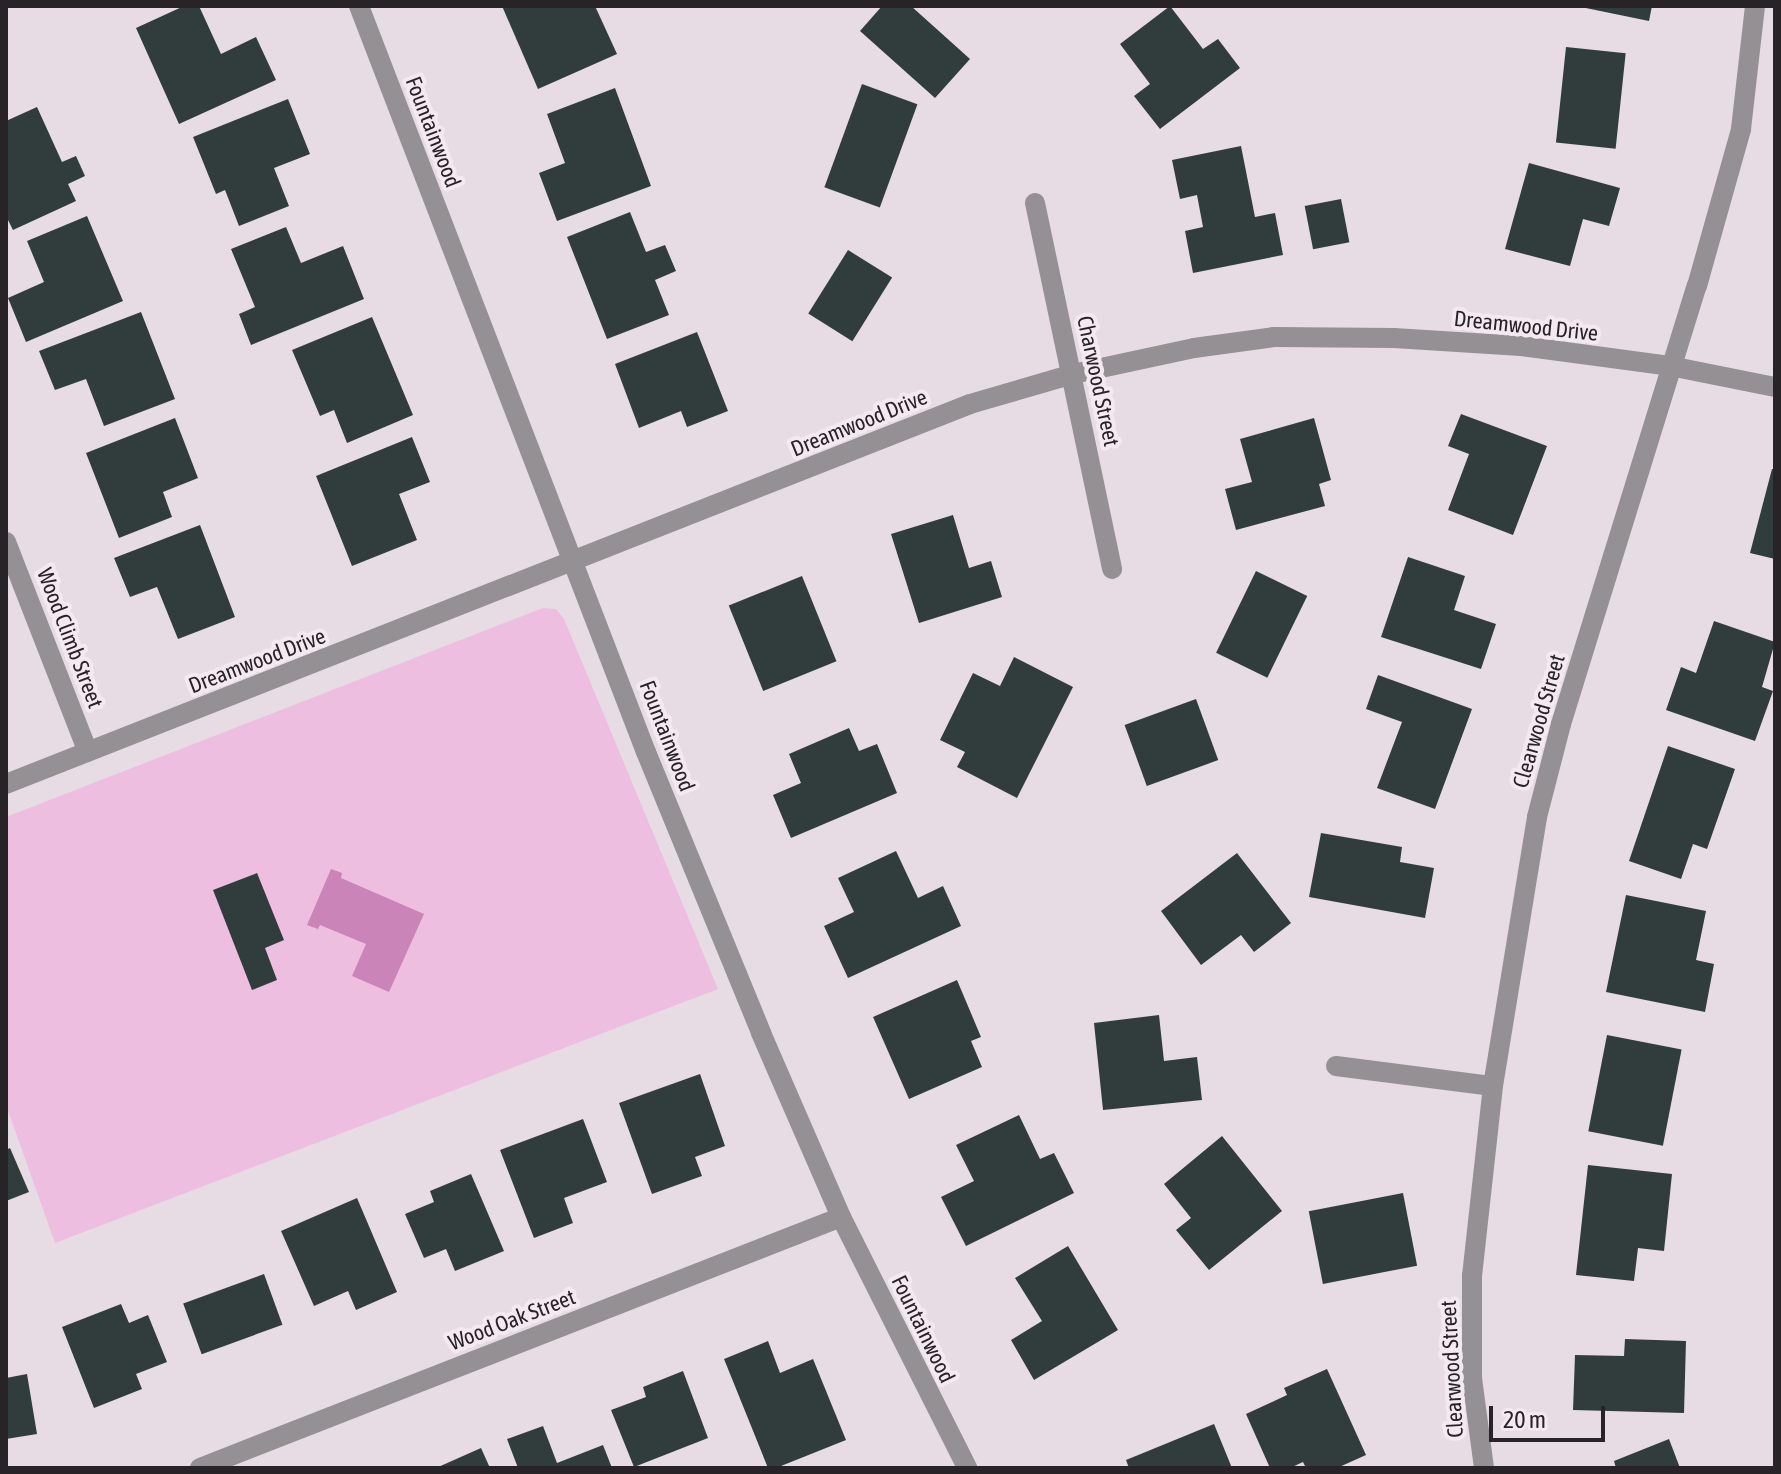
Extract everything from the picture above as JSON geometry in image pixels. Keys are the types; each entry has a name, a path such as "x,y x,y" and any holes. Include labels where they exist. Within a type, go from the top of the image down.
{"street":[{"name":"Fountainwood","path":"359,6 646,752 841,1217 967,1468"},
{"name":"Clearwood Street","path":"1484,1468 1472,1378 1472,1276 1493,1086 1537,817 1561,724 1741,129 1755,6"},
{"name":"Charwood Street","path":"1035,203 1112,569"},
{"name":"Dreamwood Drive","path":"6,784 970,404 1073,374 1194,348 1274,337 1394,338 1521,346 1670,366 1775,387"},
{"name":"Wood Climb Street","path":"6,542 88,752"},
{"path":"1336,1066 1493,1086"},
{"name":"Wood Oak Street","path":"200,1468 841,1217"}],"shaded area":[{"path":"543,608 556,609 564,619 718,989 55,1243 6,1105 6,817"},
{"path":"331,869 342,873 341,878 424,914 389,992 352,976 366,944 320,925 318,929 307,925"}],"building":[{"path":"184,6 199,6 221,54 256,37 276,80 179,124 136,28"},
{"path":"502,6 595,6 617,54 538,89"},
{"path":"882,6 911,6 970,59 935,98 860,31"},
{"path":"1170,6 1203,49 1218,39 1240,68 1160,129 1134,96 1150,84 1120,44"},
{"path":"1576,6 1652,6 1649,21"},
{"path":"1566,47 1626,53 1616,149 1556,142"},
{"path":"862,84 917,104 880,208 824,187"},
{"path":"615,88 651,186 557,221 539,173 565,163 547,114"},
{"path":"288,99 310,154 274,168 289,206 239,226 225,190 216,194 193,137"},
{"path":"37,107 62,162 76,156 85,176 68,184 76,201 13,230 6,216 6,121"},
{"path":"1241,146 1255,217 1275,213 1283,255 1193,273 1185,231 1203,227 1197,195 1180,199 1172,160"},
{"path":"1529,163 1620,188 1609,226 1583,219 1570,266 1505,249"},
{"path":"1341,199 1349,242 1313,249 1305,206"},
{"path":"630,212 646,252 665,245 676,271 655,280 669,315 607,339 567,237"},
{"path":"87,216 123,301 26,342 8,298 44,282 27,241"},
{"path":"286,227 301,263 343,246 364,299 251,345 239,314 255,307 231,249"},
{"path":"848,250 892,278 852,341 808,314"},
{"path":"141,312 175,399 104,426 86,379 55,390 39,351"},
{"path":"372,317 413,415 347,443 334,410 320,416 292,350"},
{"path":"697,332 728,411 687,427 681,411 639,428 615,364"},
{"path":"1461,414 1547,446 1513,535 1448,510 1469,454 1448,446"},
{"path":"175,418 198,478 163,492 172,517 119,538 86,453"},
{"path":"1314,418 1331,480 1319,484 1325,506 1236,530 1225,489 1252,482 1240,439"},
{"path":"412,437 430,482 399,494 417,540 352,566 316,476"},
{"path":"1772,469 1775,469 1775,559 1750,553"},
{"path":"953,515 969,568 991,561 1002,597 919,623 891,534"},
{"path":"200,525 235,617 178,639 157,587 130,597 114,558"},
{"path":"1408,557 1465,576 1454,610 1496,624 1481,669 1381,637"},
{"path":"1256,571 1307,596 1267,678 1216,653"},
{"path":"802,576 836,661 763,691 729,606"},
{"path":"1714,621 1775,642 1762,687 1773,691 1755,741 1666,710 1681,667 1696,673"},
{"path":"1014,657 1073,687 1017,798 957,767 965,752 940,740 973,673 1000,686"},
{"path":"1378,675 1472,709 1435,809 1377,788 1402,722 1366,709"},
{"path":"1196,699 1218,760 1147,786 1125,725"},
{"path":"849,728 859,751 877,744 897,793 791,838 773,795 801,783 789,754"},
{"path":"1668,746 1735,769 1707,849 1693,844 1681,879 1629,861"},
{"path":"1321,833 1402,847 1400,862 1434,868 1425,918 1309,897"},
{"path":"896,851 918,898 943,886 961,926 848,978 824,926 854,912 838,878"},
{"path":"1237,853 1291,923 1254,952 1241,935 1201,965 1161,911"},
{"path":"257,873 284,940 265,948 277,980 252,990 213,890"},
{"path":"1626,895 1706,911 1696,960 1714,964 1705,1012 1606,992"},
{"path":"957,980 981,1037 971,1041 982,1067 909,1099 873,1017"},
{"path":"1159,1015 1164,1061 1197,1057 1202,1100 1103,1110 1094,1023"},
{"path":"1607,1035 1682,1050 1663,1146 1588,1131"},
{"path":"700,1074 725,1146 695,1157 702,1176 652,1194 619,1103"},
{"path":"1019,1115 1040,1159 1054,1153 1074,1193 966,1246 941,1197 974,1181 956,1145"},
{"path":"583,1119 607,1182 564,1198 573,1223 534,1238 500,1150"},
{"path":"1222,1136 1282,1211 1209,1270 1176,1230 1191,1218 1164,1184"},
{"path":"10,1148 29,1192 6,1201 6,1150"},
{"path":"1588,1165 1672,1174 1664,1251 1638,1248 1634,1281 1576,1275"},
{"path":"471,1174 504,1251 455,1271 446,1249 424,1258 405,1214 434,1202 430,1191"},
{"path":"1403,1193 1417,1266 1323,1284 1309,1211"},
{"path":"357,1198 397,1292 356,1310 348,1291 314,1306 281,1231"},
{"path":"1068,1246 1118,1330 1034,1380 1011,1340 1042,1321 1015,1278"},
{"path":"264,1274 282,1325 202,1354 183,1303"},
{"path":"121,1304 129,1323 148,1315 167,1362 136,1374 142,1389 94,1408 62,1327"},
{"path":"1625,1339 1686,1341 1684,1413 1573,1410 1575,1355 1624,1356"},
{"path":"768,1341 780,1373 813,1359 846,1440 776,1468 768,1468 724,1359"},
{"path":"1327,1369 1366,1455 1337,1468 1306,1468 1303,1462 1290,1468 1270,1468 1246,1414 1287,1395 1284,1388"},
{"path":"683,1371 708,1438 634,1467 611,1410 646,1397 643,1387"},
{"path":"27,1374 37,1434 6,1439 6,1378"},
{"path":"1214,1424 1232,1468 1129,1468 1126,1460"},
{"path":"543,1426 557,1463 603,1445 612,1468 518,1468 507,1439"},
{"path":"1669,1439 1680,1468 1616,1468 1614,1461"},
{"path":"481,1448 490,1468 436,1468"}]}
